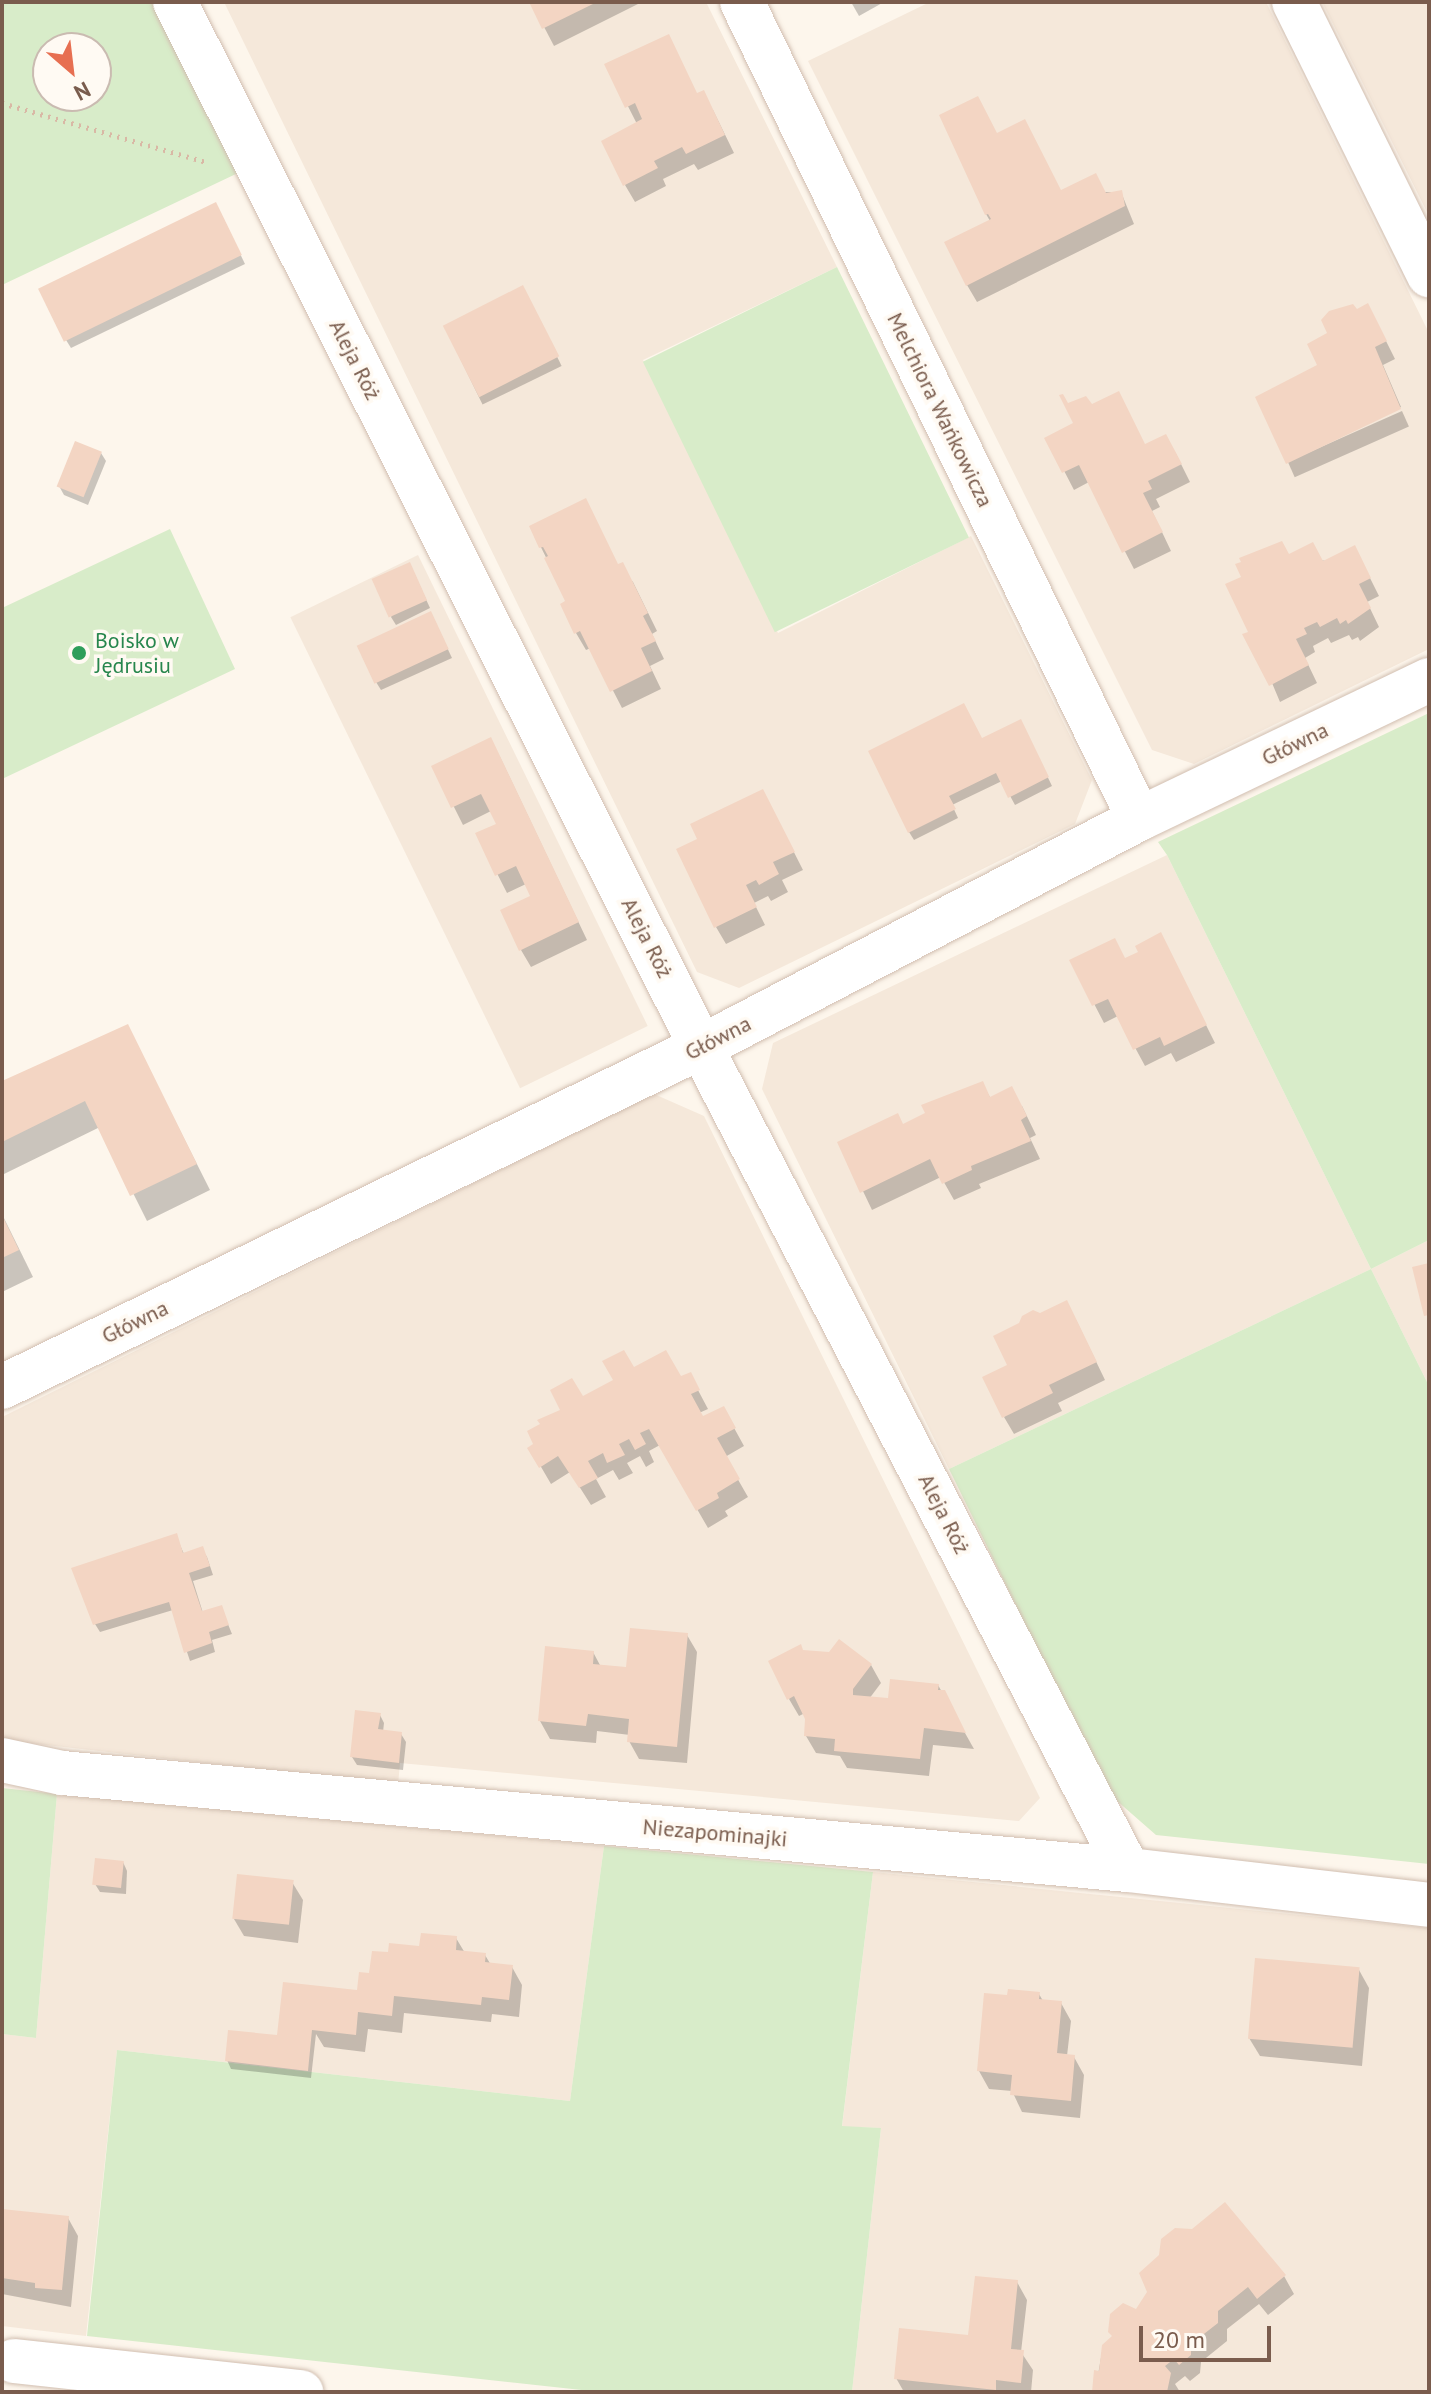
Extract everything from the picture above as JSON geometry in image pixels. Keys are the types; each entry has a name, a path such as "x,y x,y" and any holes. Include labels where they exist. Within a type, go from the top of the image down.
{"street":[{"name":"Aleja Róż","path":"175,2 701,1047 1128,1870"},
{"name":"Melchiora Wańkowicza","path":"742,2 1139,819"},
{"path":"1294,2 1429,275"},
{"name":"Główna","path":"2,1387 701,1047 1139,819 1429,680"},
{"name":"Niezapominajki","path":"2,1760 62,1773 1128,1870 1429,1905"},
{"path":"14,2361 301,2392"}],"path":[{"path":"2,103 205,163 250,153"}],"shaded area":[{"path":"224,2 706,2 837,267 643,360 778,633 971,536 1092,780 1075,824 739,988 697,972"},
{"path":"930,2 1266,2 1429,333 1429,649 1194,764 1152,750 808,61"},
{"path":"1322,2 1429,2 1429,216"},
{"path":"418,555 648,1026 520,1088 290,617"},
{"path":"1167,855 1371,1269 949,1469 762,1089 773,1043"},
{"path":"654,1094 704,1116 1040,1798 1019,1821 400,1763 398,1785 2,1740 2,1417"},
{"path":"1429,1240 1429,1386 1371,1269"},
{"path":"57,1794 604,1846 570,2101 117,2050 86,2336 2,2326 2,2034 36,2038"},
{"path":"873,1872 1429,1928 1429,2392 852,2392 881,2128 842,2127"}],"green space":[{"path":"2,2 156,2 238,173 2,285"},
{"path":"837,267 969,538 775,632 643,362"},
{"path":"170,529 235,669 2,779 2,608"},
{"path":"1429,713 1429,1240 1371,1269 1158,842"},
{"path":"1371,1269 1429,1386 1429,1864 1156,1835 1108,1793 949,1469"},
{"path":"2,1788 57,1794 36,2038 2,2034"},
{"path":"604,1846 873,1872 842,2126 881,2128 852,2392 600,2392 87,2336 117,2050 570,2101"}],"building":[{"path":"529,2 597,2 542,29"},
{"path":"669,34 697,93 704,90 725,135 686,154 682,147 654,161 658,168 623,186 601,141 642,119 635,103 625,108 604,64"},
{"path":"978,96 997,133 1025,119 1061,190 1096,173 1106,193 1122,190 1125,206 966,286 944,242 991,219 988,214 985,215 939,115"},
{"path":"216,202 242,255 64,342 38,289"},
{"path":"523,285 559,356 479,397 443,326"},
{"path":"1368,303 1387,341 1375,347 1401,409 1286,464 1255,397 1317,365 1307,344 1327,333 1321,320 1329,311 1353,304 1357,309"},
{"path":"1119,391 1145,444 1166,434 1182,464 1148,481 1152,489 1143,493 1163,532 1122,553 1079,465 1062,473 1044,438 1073,423 1059,395 1063,394 1068,403 1086,396 1092,404"},
{"path":"75,441 102,452 84,497 57,486"},
{"path":"586,498 618,564 623,562 648,613 643,616 656,641 641,648 652,671 610,692 580,631 574,634 560,604 565,601 544,558 548,556 543,547 539,548 529,526"},
{"path":"1282,541 1289,554 1313,542 1323,561 1355,545 1371,578 1359,584 1371,608 1348,624 1346,620 1340,624 1337,618 1320,627 1317,622 1304,628 1307,634 1296,639 1309,665 1269,686 1242,634 1248,632 1225,584 1241,577 1235,564 1241,562 1239,558"},
{"path":"410,562 427,600 389,617 372,579"},
{"path":"431,611 449,649 374,684 357,646"},
{"path":"964,703 982,738 1021,719 1049,777 1008,798 996,773 949,796 956,809 908,833 868,751"},
{"path":"491,737 579,922 519,951 500,910 530,896 516,866 495,876 475,833 496,824 481,794 451,808 431,766"},
{"path":"763,789 795,852 773,862 779,874 759,885 756,880 746,885 757,907 714,928 676,849 697,839 690,824"},
{"path":"1161,932 1207,1025 1164,1046 1160,1037 1133,1050 1108,999 1092,1006 1069,960 1115,938 1125,958 1138,952 1135,946"},
{"path":"128,1024 197,1164 130,1196 85,1101 2,1142 2,1081"},
{"path":"983,1081 990,1097 1012,1086 1027,1116 1021,1120 1031,1141 971,1166 972,1170 942,1184 930,1159 860,1193 837,1142 898,1113 903,1124 925,1113 921,1105"},
{"path":"2,1215 19,1250 2,1258"},
{"path":"1429,1263 1429,1315 1424,1316 1412,1267"},
{"path":"1067,1300 1097,1362 1049,1385 1053,1393 1002,1418 982,1377 1007,1365 993,1336 1019,1323 1022,1316 1033,1310 1040,1313"},
{"path":"624,1350 634,1367 666,1350 681,1376 691,1372 700,1390 691,1394 703,1416 724,1406 736,1428 717,1438 740,1479 717,1493 719,1498 696,1511 649,1429 640,1433 646,1444 635,1450 629,1439 619,1444 625,1455 607,1463 603,1453 588,1461 598,1478 579,1488 558,1456 539,1468 527,1448 533,1444 527,1431 540,1424 537,1420 560,1410 550,1390 572,1378 583,1396 613,1380 602,1361"},
{"path":"177,1533 183,1553 203,1546 210,1566 189,1573 202,1611 222,1605 229,1625 209,1632 212,1643 184,1653 169,1602 93,1625 71,1568"},
{"path":"630,1628 688,1633 677,1747 627,1742 629,1719 588,1714 586,1726 538,1721 545,1646 594,1651 593,1664 626,1667"},
{"path":"839,1639 872,1664 853,1689 853,1695 888,1698 890,1679 939,1684 938,1690 945,1690 966,1733 924,1728 920,1759 834,1751 835,1739 804,1736 805,1719 794,1696 787,1700 768,1661 801,1644 803,1650 829,1652"},
{"path":"355,1710 381,1713 378,1729 402,1732 399,1763 350,1757"},
{"path":"95,1858 124,1861 121,1888 92,1885"},
{"path":"237,1874 294,1880 289,1925 232,1919"},
{"path":"421,1933 457,1936 456,1950 486,1953 485,1962 513,1965 509,2000 482,1997 481,2005 394,1996 392,2016 358,2012 356,2035 312,2030 308,2071 225,2061 228,2030 277,2035 283,1982 357,1990 359,1972 369,1973 372,1951 388,1952 389,1943 419,1946"},
{"path":"1255,1958 1360,1967 1353,2048 1248,2039"},
{"path":"1008,1989 1040,1992 1039,1999 1062,2001 1057,2053 1075,2055 1071,2101 1010,2095 1012,2075 977,2071 984,1993 1007,1995"},
{"path":"1225,2202 1286,2275 1257,2299 1248,2287 1218,2311 1218,2323 1191,2344 1191,2355 1179,2365 1174,2359 1165,2366 1171,2373 1167,2392 1092,2392 1094,2370 1099,2371 1102,2345 1112,2336 1108,2332 1110,2314 1123,2303 1136,2309 1147,2292 1139,2273 1159,2255 1161,2239 1175,2228 1192,2229"},
{"path":"2,2209 69,2216 62,2290 35,2288 35,2283 2,2278"},
{"path":"975,2276 1018,2280 1011,2349 1024,2350 1021,2383 996,2380 996,2390 894,2379 899,2328 968,2335"}],"place":[{"name":"Boisko w Jędrusiu","path":"79,653"}]}
